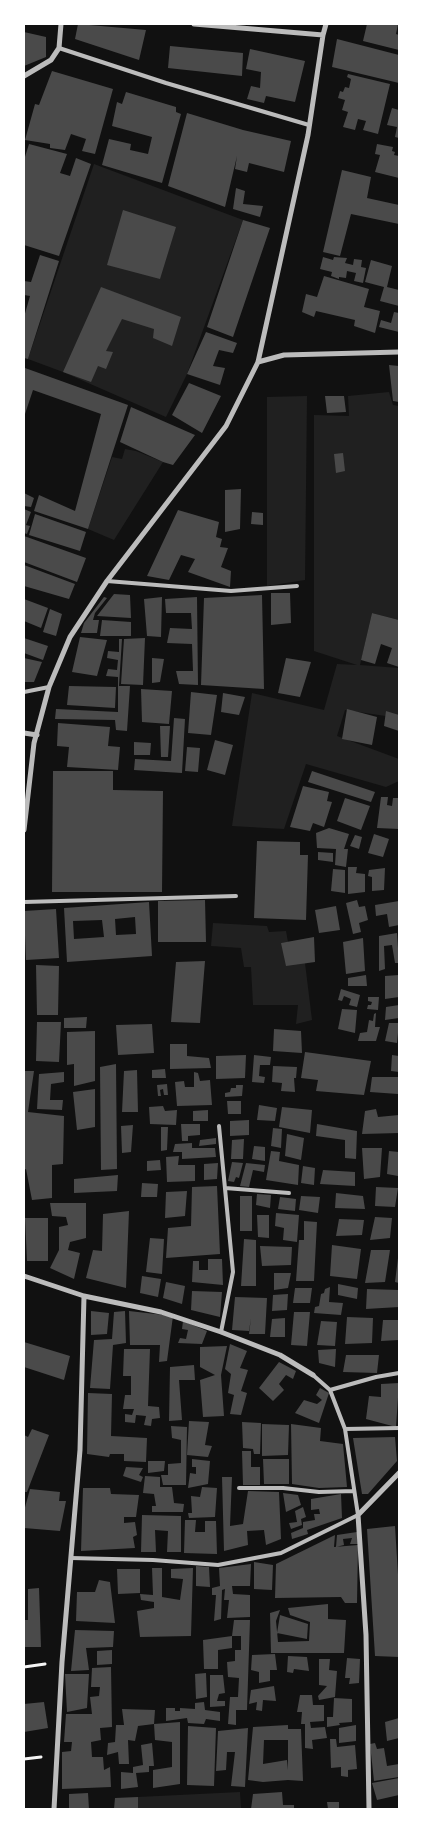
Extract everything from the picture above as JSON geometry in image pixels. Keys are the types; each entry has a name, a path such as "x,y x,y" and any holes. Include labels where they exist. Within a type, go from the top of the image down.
{"street":[{"path":"24,76 51,60 59,48 61,24"},
{"path":"194,24 323,35"},
{"path":"24,830 34,743 49,688 70,637 107,581 226,426 258,362 309,125 326,24"},
{"path":"258,362 284,355 399,352"},
{"path":"24,733 37,735"},
{"path":"24,1276 84,1296 160,1312 222,1332 280,1355 313,1375"},
{"path":"54,1809 62,1662 80,1450 84,1296"},
{"path":"368,1809 366,1636 358,1515 393,1482 399,1473"}],"lane":[{"path":"59,48 166,83 309,125"},
{"path":"107,581 231,590 297,586"},
{"path":"24,692 49,688"},
{"path":"24,902 236,896"},
{"path":"219,1126 233,1272 222,1332"},
{"path":"225,1188 289,1193"},
{"path":"330,1390 376,1377 399,1373"},
{"path":"71,1558 218,1564 281,1553 358,1515 345,1429 330,1390 313,1375"},
{"path":"345,1429 399,1428"},
{"path":"239,1488 284,1488 319,1492 354,1491"}],"shaded area":[{"path":"94,164 243,220 187,374 166,417 63,372 28,359"},
{"path":"389,392 393,405 399,406 399,620 372,613 360,665 399,668 399,718 345,710 337,736 399,759 399,781 386,787 306,764 284,829 232,826 252,693 324,710 337,664 357,665 314,651 314,415 349,416 348,396"},
{"path":"307,396 305,580 267,586 267,397"},
{"path":"125,449 136,451 163,462 114,540 88,529 112,457 122,459"},
{"path":"213,923 267,926 269,932 286,931 288,942 281,943 305,963 312,1020 296,1024 298,1005 253,1005 251,967 244,967 241,948 211,946"},
{"path":"240,1792 241,1809 138,1809 138,1797"}],"building":[{"path":"78,24 146,30 139,60 75,39"},
{"path":"367,24 398,24 396,34 399,35 399,50 363,41"},
{"path":"24,32 46,37 46,57 24,66"},
{"path":"337,39 399,55 399,83 332,67"},
{"path":"170,46 243,53 242,76 168,68"},
{"path":"250,49 305,61 295,102 266,96 264,103 247,99 251,86 260,88 261,72 246,69"},
{"path":"52,71 113,89 95,154 82,151 86,139 71,134 65,150 50,148 50,144 25,140 35,104 39,105"},
{"path":"348,74 390,84 378,134 363,130 366,121 358,119 355,130 343,127 348,112 342,110 345,100 338,98 340,91 343,92 345,87 349,88 351,79 347,77"},
{"path":"126,92 176,107 176,112 181,114 162,183 102,165 109,139 131,144 130,150 148,154 152,137 112,126 117,102 122,104"},
{"path":"392,108 399,110 399,138 395,137 397,127 387,125"},
{"path":"187,113 243,130 291,141 284,172 249,163 247,172 235,169 237,156 225,207 168,186"},
{"path":"29,144 67,154 60,173 70,176 76,158 91,164 59,256 24,245 24,160"},
{"path":"377,144 393,147 394,155 399,156 399,178 375,172 380,155 375,154"},
{"path":"342,170 371,177 367,198 399,205 399,224 351,214 340,256 323,252"},
{"path":"236,188 245,191 243,204 263,206 260,217 233,209"},
{"path":"123,210 176,227 160,279 107,265"},
{"path":"243,220 270,228 233,337 207,327"},
{"path":"40,255 59,261 28,359 24,358 24,317 30,296 24,295 24,281 31,282"},
{"path":"323,257 333,260 334,257 347,258 345,263 353,265 354,259 362,260 361,267 366,268 363,283 354,281 356,273 347,271 346,278 339,277 339,279 331,276 332,272 320,269"},
{"path":"371,260 392,266 387,287 399,290 399,306 380,301 384,287 365,282"},
{"path":"324,276 369,289 364,307 380,311 375,333 354,326 355,320 316,311 314,317 302,312 306,294 317,297"},
{"path":"101,287 181,317 172,346 153,338 154,329 122,319 106,351 113,352 106,369 98,366 91,382 63,372"},
{"path":"394,312 399,313 399,332 379,327 381,320 391,323"},
{"path":"206,332 237,343 233,353 219,350 213,366 225,368 220,385 187,374"},
{"path":"389,365 399,366 399,402 393,401"},
{"path":"25,368 128,405 88,529 34,511 39,495 75,511 101,414 33,390 24,417"},
{"path":"189,383 221,396 202,433 172,415"},
{"path":"325,396 344,396 346,412 327,413"},
{"path":"131,407 195,435 173,465 120,442"},
{"path":"343,453 345,471 336,473 334,454"},
{"path":"241,489 240,529 225,532 225,490"},
{"path":"24,493 34,498 31,507 24,506"},
{"path":"24,509 31,512 26,525 30,526 27,534 24,533"},
{"path":"178,510 219,522 216,537 222,539 220,547 228,548 221,567 231,571 230,587 188,572 195,559 181,555 169,580 147,576"},
{"path":"252,512 263,513 263,525 251,524"},
{"path":"35,514 86,532 80,551 29,535"},
{"path":"24,536 86,558 77,582 24,562"},
{"path":"24,565 75,584 69,599 24,586"},
{"path":"271,593 290,593 291,623 271,625"},
{"path":"114,594 130,595 131,618 97,616"},
{"path":"262,595 264,689 201,685 204,598"},
{"path":"104,597 107,598 95,613 93,620 99,620 97,633 81,633 84,623"},
{"path":"162,597 161,637 147,636 144,599"},
{"path":"197,597 198,685 179,684 176,671 193,671 192,644 167,643 170,628 192,629 191,613 166,613 165,599"},
{"path":"24,599 48,608 41,628 24,621"},
{"path":"50,609 62,614 56,636 43,632"},
{"path":"372,613 399,620 399,667 387,663 392,648 381,644 375,664 361,660"},
{"path":"102,620 131,622 131,636 100,636"},
{"path":"80,637 107,640 97,676 72,672"},
{"path":"24,638 48,646 43,660 24,653"},
{"path":"145,638 143,685 121,684 124,639"},
{"path":"119,639 122,639 119,686 130,686 127,731 116,730 115,720 55,719 56,709 118,712 118,677 106,676 108,669 117,670 118,660 107,658 108,651 119,652"},
{"path":"24,658 42,662 34,682 24,682"},
{"path":"152,658 164,659 160,682 152,683"},
{"path":"286,658 311,662 300,697 278,693"},
{"path":"69,686 116,687 115,708 67,705"},
{"path":"141,689 172,691 169,724 142,722"},
{"path":"191,692 217,695 211,735 188,733"},
{"path":"223,693 245,697 239,715 221,712"},
{"path":"347,709 377,717 372,745 342,739"},
{"path":"386,711 399,715 399,731 384,726"},
{"path":"174,718 185,719 182,773 134,770 135,759 171,761"},
{"path":"58,723 110,727 108,746 120,747 118,770 67,767 69,747 57,746"},
{"path":"160,726 170,726 168,757 161,757"},
{"path":"215,740 233,745 225,775 207,770"},
{"path":"134,742 151,743 150,755 134,755"},
{"path":"187,747 200,748 198,772 185,771"},
{"path":"53,771 113,771 113,790 163,791 162,892 52,892"},
{"path":"312,771 375,792 371,802 308,782"},
{"path":"303,786 329,792 327,801 332,802 324,827 313,823 310,831 290,827"},
{"path":"381,797 388,797 387,805 392,806 393,798 399,798 399,829 377,828"},
{"path":"345,798 370,806 361,830 337,821"},
{"path":"329,828 349,834 344,849 348,849 346,867 335,865 336,849 317,848 316,833"},
{"path":"374,834 389,839 383,857 368,853"},
{"path":"355,835 362,837 359,849 350,846"},
{"path":"257,841 300,842 300,855 308,855 306,920 254,918"},
{"path":"318,852 333,853 333,862 318,860"},
{"path":"348,867 357,867 356,873 365,874 365,892 348,894"},
{"path":"385,868 384,890 372,891 372,877 368,876 369,870"},
{"path":"333,869 345,870 345,893 331,891"},
{"path":"205,900 206,942 158,942 158,901"},
{"path":"357,900 359,907 365,906 368,920 359,923 361,932 353,934 346,903"},
{"path":"399,901 399,925 389,927 387,914 376,916 375,905"},
{"path":"149,902 152,956 67,962 64,908","holes":["135,917 136,934 116,935 115,919","102,920 104,937 74,939 73,921"]},
{"path":"336,906 340,930 319,933 315,910"},
{"path":"56,909 59,958 26,960 24,911"},
{"path":"397,933 399,963 395,963 392,945 384,946 385,969 379,971 379,936"},
{"path":"314,937 315,962 286,966 281,943"},
{"path":"363,938 365,971 346,974 343,942"},
{"path":"205,961 200,1023 171,1022 176,962"},
{"path":"36,965 59,966 58,1015 37,1015"},
{"path":"366,975 367,986 348,986 348,978"},
{"path":"399,975 399,997 385,999 385,976"},
{"path":"341,989 360,995 357,1007 349,1005 351,999 344,996 342,1001 338,1000"},
{"path":"368,997 379,997 378,1010 367,1009 368,1005 371,1005 372,1002 368,1001"},
{"path":"399,1005 399,1018 385,1020 386,1007"},
{"path":"342,1009 357,1010 355,1033 338,1029"},
{"path":"376,1013 375,1027 380,1027 376,1041 358,1041 360,1033 367,1032 369,1020 373,1021 374,1014"},
{"path":"87,1017 86,1028 64,1028 64,1018"},
{"path":"37,1022 61,1022 59,1062 36,1061"},
{"path":"389,1023 399,1023 397,1043 385,1041"},
{"path":"152,1024 154,1053 118,1055 116,1025"},
{"path":"274,1029 301,1031 302,1053 273,1051"},
{"path":"95,1031 95,1081 74,1086 74,1064 67,1065 67,1032"},
{"path":"170,1044 187,1044 187,1056 209,1058 211,1068 170,1069"},
{"path":"305,1052 371,1061 364,1095 316,1091 318,1080 301,1078"},
{"path":"246,1055 245,1078 216,1079 216,1056"},
{"path":"254,1055 271,1057 270,1065 260,1065 259,1076 265,1077 264,1083 252,1082"},
{"path":"392,1055 399,1056 399,1072 391,1071"},
{"path":"116,1064 117,1169 101,1170 100,1067"},
{"path":"273,1066 297,1067 296,1078 294,1078 295,1092 281,1091 282,1083 272,1082"},
{"path":"165,1069 166,1078 152,1078 152,1070"},
{"path":"137,1070 138,1112 122,1112 124,1071"},
{"path":"24,1071 34,1071 28,1112 64,1116 63,1164 52,1165 52,1198 32,1200 26,1169 24,1170"},
{"path":"64,1072 64,1082 51,1084 50,1100 63,1100 62,1110 37,1109 39,1074"},
{"path":"194,1072 198,1073 200,1081 210,1080 212,1105 177,1106 175,1082 184,1081 185,1087 194,1087"},
{"path":"372,1077 399,1077 398,1094 370,1092"},
{"path":"167,1084 168,1095 164,1095 163,1089 160,1090 161,1096 158,1096 157,1085"},
{"path":"236,1085 243,1085 242,1096 225,1097 225,1093 230,1092 231,1088 236,1088"},
{"path":"95,1089 95,1127 77,1130 73,1092"},
{"path":"227,1101 241,1101 241,1114 228,1114"},
{"path":"259,1105 277,1108 275,1121 257,1120"},
{"path":"163,1106 165,1111 177,1110 176,1125 150,1124 149,1107"},
{"path":"282,1107 312,1110 310,1133 279,1127"},
{"path":"376,1109 378,1117 399,1115 399,1133 362,1134 365,1111"},
{"path":"208,1110 208,1121 193,1121 193,1111"},
{"path":"249,1120 249,1135 230,1136 230,1121"},
{"path":"181,1124 200,1124 200,1135 188,1136 188,1141 182,1141"},
{"path":"317,1124 357,1131 356,1159 345,1158 345,1140 316,1136"},
{"path":"133,1125 131,1152 122,1153 121,1126"},
{"path":"161,1127 168,1127 167,1150 161,1151"},
{"path":"273,1128 282,1129 281,1148 271,1146"},
{"path":"287,1134 304,1138 301,1160 285,1156"},
{"path":"216,1138 216,1144 199,1146 200,1140"},
{"path":"244,1139 243,1159 231,1159 232,1140"},
{"path":"192,1143 192,1148 215,1148 216,1157 182,1159 182,1152 173,1152 175,1144"},
{"path":"254,1146 265,1147 265,1161 252,1159"},
{"path":"362,1148 382,1148 380,1177 364,1179"},
{"path":"271,1151 280,1152 279,1161 299,1165 298,1185 266,1180"},
{"path":"389,1151 399,1152 398,1176 387,1174"},
{"path":"179,1156 178,1165 195,1165 195,1181 167,1182 166,1157"},
{"path":"160,1160 161,1170 147,1171 147,1161"},
{"path":"232,1162 243,1163 239,1178 236,1177 234,1182 228,1181"},
{"path":"218,1163 217,1179 204,1180 204,1164"},
{"path":"246,1163 265,1165 264,1172 253,1170 249,1187 240,1186"},
{"path":"303,1166 315,1168 314,1185 301,1183"},
{"path":"323,1170 355,1172 355,1186 320,1184"},
{"path":"118,1175 117,1191 74,1193 74,1179"},
{"path":"142,1183 158,1184 157,1197 141,1197"},
{"path":"217,1186 220,1254 166,1258 168,1228 191,1226 192,1187"},
{"path":"376,1187 398,1188 395,1207 375,1206"},
{"path":"187,1191 185,1216 165,1218 166,1192"},
{"path":"336,1193 363,1196 365,1209 335,1208"},
{"path":"257,1194 271,1195 270,1208 256,1205"},
{"path":"240,1196 252,1196 252,1231 240,1231"},
{"path":"301,1196 320,1197 318,1213 299,1210"},
{"path":"280,1197 296,1199 295,1211 278,1209"},
{"path":"50,1203 86,1203 86,1238 70,1242 68,1250 80,1253 74,1279 50,1268 59,1250 59,1227 68,1225 66,1217 52,1216"},
{"path":"129,1211 126,1288 86,1278 93,1250 102,1251 103,1214"},
{"path":"276,1213 299,1215 297,1242 283,1240 284,1228 275,1226"},
{"path":"257,1215 269,1215 269,1238 258,1237"},
{"path":"375,1217 392,1218 390,1238 370,1240"},
{"path":"25,1218 48,1218 48,1261 27,1261"},
{"path":"339,1219 364,1220 362,1235 336,1236"},
{"path":"304,1221 317,1222 314,1281 296,1281 299,1240 304,1240"},
{"path":"150,1238 164,1239 162,1274 146,1272"},
{"path":"244,1239 256,1240 256,1286 241,1286"},
{"path":"332,1245 361,1249 357,1279 330,1276"},
{"path":"260,1246 292,1247 291,1265 262,1266"},
{"path":"371,1250 390,1250 385,1282 365,1283"},
{"path":"399,1258 399,1283 395,1282"},
{"path":"208,1259 222,1259 223,1285 192,1282 193,1261 199,1261 199,1270 208,1270"},
{"path":"274,1273 291,1273 288,1288 274,1290"},
{"path":"142,1276 161,1279 158,1297 140,1293"},
{"path":"166,1282 185,1286 182,1304 163,1298"},
{"path":"338,1284 358,1288 357,1299 338,1295"},
{"path":"330,1287 329,1302 343,1303 341,1315 314,1313 315,1307 319,1306 321,1294"},
{"path":"295,1288 312,1288 310,1303 293,1303"},
{"path":"367,1289 399,1290 399,1307 366,1309"},
{"path":"192,1291 222,1292 220,1317 191,1310"},
{"path":"288,1294 287,1310 272,1311 273,1295"},
{"path":"235,1297 267,1298 265,1334 249,1334 251,1318 249,1331 232,1330"},
{"path":"91,1311 109,1313 107,1334 91,1335"},
{"path":"125,1311 126,1343 113,1345 110,1389 90,1388 94,1340 112,1339 114,1312"},
{"path":"129,1311 173,1316 167,1361 159,1362 160,1345 130,1345"},
{"path":"294,1312 310,1312 307,1346 291,1345"},
{"path":"347,1317 373,1318 372,1343 345,1344"},
{"path":"285,1318 285,1337 270,1337 272,1319"},
{"path":"383,1320 399,1320 399,1340 381,1341"},
{"path":"183,1321 207,1331 202,1344 178,1343 180,1338 186,1339 188,1330 182,1329"},
{"path":"321,1321 337,1322 335,1346 317,1345"},
{"path":"24,1342 70,1356 64,1380 24,1367"},
{"path":"230,1344 247,1351 240,1368 248,1370 241,1391 247,1393 241,1415 230,1414 234,1395 228,1393 231,1374 225,1369"},
{"path":"227,1346 221,1375 224,1416 203,1417 200,1380 215,1375 200,1367 200,1347"},
{"path":"124,1349 150,1349 148,1406 159,1407 160,1418 152,1419 151,1426 144,1425 146,1416 136,1415 135,1423 125,1422 125,1414 132,1415 134,1409 123,1409 125,1395 131,1395 131,1376 123,1376"},
{"path":"336,1349 335,1367 319,1363 318,1350"},
{"path":"346,1355 379,1355 377,1373 343,1372"},
{"path":"279,1362 296,1371 293,1379 286,1375 279,1384 284,1390 273,1401 259,1388"},
{"path":"194,1365 195,1380 179,1380 182,1420 169,1421 170,1367"},
{"path":"399,1383 396,1427 366,1419 369,1396 381,1397 381,1384"},
{"path":"320,1388 329,1393 319,1423 295,1413 304,1400 317,1404 322,1400 316,1395"},
{"path":"88,1393 112,1394 111,1436 147,1438 146,1462 124,1461 124,1454 110,1454 109,1457 87,1454"},
{"path":"189,1421 209,1422 205,1445 212,1446 208,1457 187,1455"},
{"path":"242,1422 261,1423 260,1454 254,1454 253,1449 243,1448"},
{"path":"262,1424 289,1425 288,1455 262,1456"},
{"path":"291,1424 321,1428 320,1441 343,1444 347,1487 319,1488 292,1484"},
{"path":"171,1426 187,1427 186,1485 163,1485 161,1475 168,1475 168,1464 181,1463 181,1440 172,1438"},
{"path":"32,1429 49,1435 27,1492 24,1492 24,1435 28,1437"},
{"path":"395,1437 397,1461 368,1494 362,1494 353,1438"},
{"path":"242,1451 251,1451 251,1467 260,1467 260,1485 243,1485"},
{"path":"192,1459 210,1461 208,1484 188,1488 190,1473 196,1474 196,1467 192,1467"},
{"path":"263,1459 289,1459 289,1484 264,1484"},
{"path":"148,1461 165,1461 164,1471 148,1473"},
{"path":"126,1467 143,1468 139,1475 143,1477 141,1482 123,1476"},
{"path":"145,1476 160,1477 160,1487 172,1487 174,1503 184,1504 183,1512 152,1512 152,1506 156,1506 154,1494 143,1493"},
{"path":"222,1477 232,1477 230,1526 243,1524 248,1491 279,1492 281,1539 266,1545 264,1530 247,1531 248,1545 224,1551"},
{"path":"202,1487 217,1488 215,1517 189,1518 188,1513 192,1513 191,1496 200,1497"},
{"path":"83,1488 110,1488 111,1494 139,1495 136,1517 124,1517 124,1523 135,1522 137,1535 133,1537 135,1548 81,1551"},
{"path":"30,1489 60,1492 59,1501 66,1501 60,1531 24,1528 24,1511"},
{"path":"283,1493 298,1495 301,1505 286,1512"},
{"path":"341,1494 342,1518 307,1530 308,1534 292,1539 291,1533 303,1528 303,1522 315,1520 314,1514 320,1514 319,1509 311,1510 311,1499"},
{"path":"303,1507 306,1517 301,1519 302,1525 291,1529 289,1523 297,1522 295,1511"},
{"path":"142,1515 181,1516 181,1552 167,1552 168,1531 155,1530 156,1552 141,1552"},
{"path":"185,1520 196,1520 195,1532 205,1532 205,1521 216,1521 217,1554 184,1553"},
{"path":"395,1526 399,1591 399,1657 375,1656 367,1529"},
{"path":"357,1532 358,1544 350,1544 352,1538 343,1539 344,1545 336,1547 337,1535"},
{"path":"335,1535 334,1547 358,1545 357,1603 345,1603 341,1597 275,1598 276,1564"},
{"path":"254,1562 273,1565 272,1590 254,1589"},
{"path":"251,1564 250,1586 232,1586 233,1594 250,1595 250,1617 227,1618 229,1600 224,1600 225,1589 222,1590 221,1619 214,1621 216,1595 212,1595 212,1588 220,1586 219,1568"},
{"path":"196,1566 209,1567 210,1587 196,1586"},
{"path":"152,1568 162,1568 162,1597 180,1600 183,1579 171,1578 171,1569 193,1568 191,1636 140,1637 137,1611 154,1608 154,1602 141,1600 140,1594 153,1595"},
{"path":"117,1569 140,1569 140,1593 118,1594"},
{"path":"99,1580 110,1582 115,1623 76,1621 77,1592 95,1592"},
{"path":"39,1588 41,1647 24,1647 24,1620 28,1620 28,1589"},
{"path":"328,1604 328,1619 346,1620 344,1653 271,1653 270,1613 280,1610 276,1621 278,1642 309,1641 310,1622 290,1615 288,1608"},
{"path":"280,1615 308,1624 307,1639 277,1633"},
{"path":"234,1620 250,1620 247,1710 236,1710 236,1725 228,1724 230,1697 238,1697 239,1678 228,1677 227,1662 235,1661 235,1650 241,1650 241,1636 232,1636"},
{"path":"75,1630 114,1631 113,1647 86,1648 89,1670 71,1671"},
{"path":"232,1636 232,1648 218,1650 218,1669 204,1669 203,1640"},
{"path":"112,1650 112,1664 97,1665 97,1651"},
{"path":"275,1654 277,1670 270,1670 270,1681 259,1683 259,1672 251,1670 252,1655"},
{"path":"288,1656 307,1657 309,1671 294,1669 293,1673 287,1672"},
{"path":"347,1658 360,1659 359,1683 349,1684 350,1678 345,1678"},
{"path":"319,1659 330,1659 329,1670 337,1671 335,1697 319,1700 318,1696 327,1686 319,1685"},
{"path":"111,1667 112,1727 100,1728 101,1740 91,1742 92,1757 103,1757 104,1770 110,1767 111,1787 62,1789 62,1752 71,1751 72,1742 64,1742 66,1714 92,1714 90,1697 99,1696 100,1687 91,1687 92,1668"},
{"path":"206,1673 207,1697 196,1699 195,1674"},
{"path":"65,1674 89,1674 87,1708 67,1712"},
{"path":"210,1675 223,1675 225,1693 219,1694 217,1701 225,1701 225,1706 210,1707"},
{"path":"274,1686 276,1701 263,1700 262,1711 256,1710 257,1702 249,1704 251,1690"},
{"path":"300,1695 312,1695 313,1705 324,1705 324,1721 310,1722 311,1728 325,1727 327,1738 312,1740 313,1749 305,1748 305,1724 301,1724 302,1712 297,1712"},
{"path":"334,1698 352,1699 352,1722 339,1723 340,1725 327,1727 327,1717 333,1717"},
{"path":"44,1702 48,1728 24,1732 24,1704"},
{"path":"204,1702 205,1710 220,1712 220,1721 206,1719 204,1724 188,1723 187,1718 166,1721 166,1708 175,1708 175,1711 180,1711 180,1708 195,1709 195,1703"},
{"path":"122,1709 155,1710 154,1724 138,1726 135,1741 128,1740 129,1764 119,1764 118,1752 107,1755 108,1743 115,1742 116,1725 124,1725"},
{"path":"399,1718 399,1738 387,1741 385,1722"},
{"path":"180,1722 180,1784 153,1788 153,1770 172,1767 172,1742 155,1740 154,1724"},
{"path":"288,1725 288,1729 301,1729 303,1781 263,1782 248,1780 253,1727","holes":["264,1740 288,1740 288,1770 287,1760 263,1764"]},
{"path":"356,1725 356,1741 339,1743 339,1728"},
{"path":"188,1726 216,1728 214,1786 187,1785"},
{"path":"248,1728 245,1787 231,1786 235,1752 227,1752 226,1770 216,1771 218,1731"},
{"path":"330,1739 336,1739 337,1747 355,1745 357,1769 348,1770 348,1777 341,1776 341,1767 331,1768"},
{"path":"152,1743 154,1766 149,1766 149,1772 136,1773 138,1787 121,1789 121,1772 133,1773 133,1767 143,1765 141,1745"},
{"path":"375,1743 377,1749 384,1748 387,1766 399,1764 399,1777 374,1781 370,1744"},
{"path":"399,1778 399,1795 377,1800 372,1783"},
{"path":"282,1792 283,1805 294,1805 294,1809 251,1809 253,1794"},
{"path":"88,1793 89,1809 69,1809 69,1794"},
{"path":"138,1797 138,1809 114,1809 115,1798"},
{"path":"327,1802 339,1802 339,1809 328,1809"}]}
